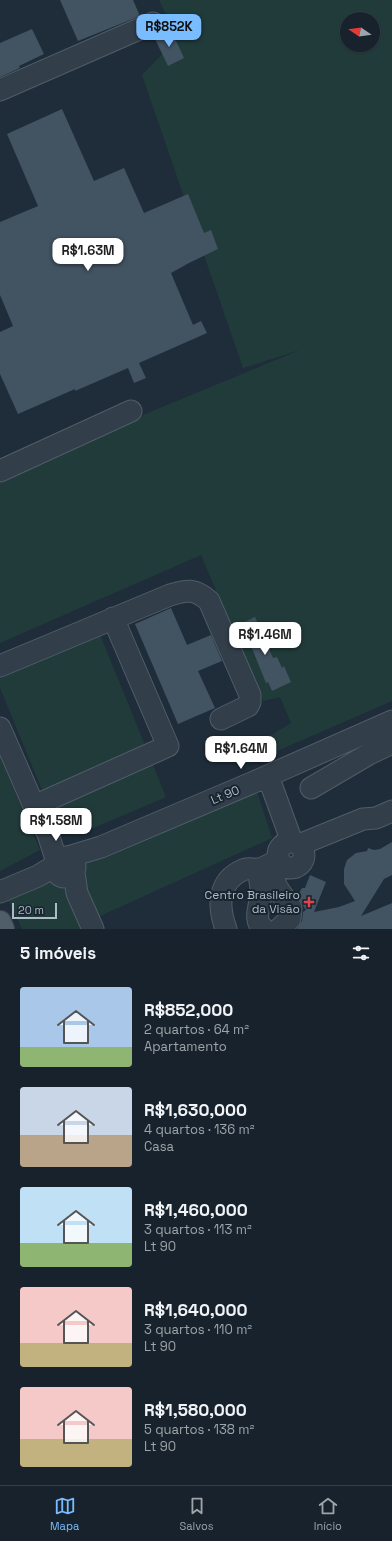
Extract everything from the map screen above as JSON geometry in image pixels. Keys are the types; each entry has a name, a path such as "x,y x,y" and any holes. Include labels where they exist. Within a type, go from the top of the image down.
{"main road":[{"path":"0,922 3,929"}],"street":[{"path":"0,90 153,22"},
{"path":"0,471 131,411"},
{"path":"0,666 170,595 184,591 195,592 202,594 209,601 250,695 248,706 221,719"},
{"path":"34,806 168,746 113,618"},
{"name":"Lt 90","path":"0,892 63,870 101,847 392,721"},
{"path":"0,728 63,870 93,929"},
{"path":"311,788 373,752 392,743"},
{"path":"261,779 283,855 276,886 291,908 290,918 278,929"},
{"path":"226,929 222,917 220,900 224,888 229,880 247,868 283,855 325,851 369,830 384,815"},
{"path":"264,929 262,928 258,919 259,903 262,892 283,855"}],"green space":[{"path":"159,0 392,0 392,701 247,764 244,752 291,723 280,697 263,701 201,555 0,643 0,474 300,350 243,368 142,75 178,38"},
{"path":"99,632 166,797 77,835 65,832 56,824 0,688 0,673"},
{"path":"0,757 40,850 0,871"},
{"path":"254,782 272,838 89,921 74,873 101,847"},
{"path":"57,876 62,880 70,892 84,929 22,929 5,893"}],"building":[{"path":"60,0 133,0 140,16 78,41"},
{"path":"32,29 44,54 19,66 20,68 0,77 0,43"},
{"path":"171,30 184,58 168,66 154,37"},
{"path":"62,109 94,181 124,168 144,213 188,194 204,233 211,230 218,249 171,273 193,325 201,321 207,333 139,363 146,378 134,383 128,368 18,414 0,374 0,332 13,326 0,295 0,222 38,206 7,134"},
{"path":"171,608 187,645 211,635 222,661 198,671 215,708 178,724 135,624"},
{"path":"255,617 273,658 277,657 282,668 284,666 291,682 272,691 268,682 266,683 240,624"},
{"path":"392,842 392,875 384,879 361,916 392,903 392,929 297,929 302,921 303,912 306,910 297,896 302,888 305,888 310,875 326,882 314,912 339,907 355,901 344,884 344,869 347,860 356,853 367,851 368,848 374,850 380,849"}],"place":[{"name":"Centro Brasileiro da Visão","path":"309,902"}]}
